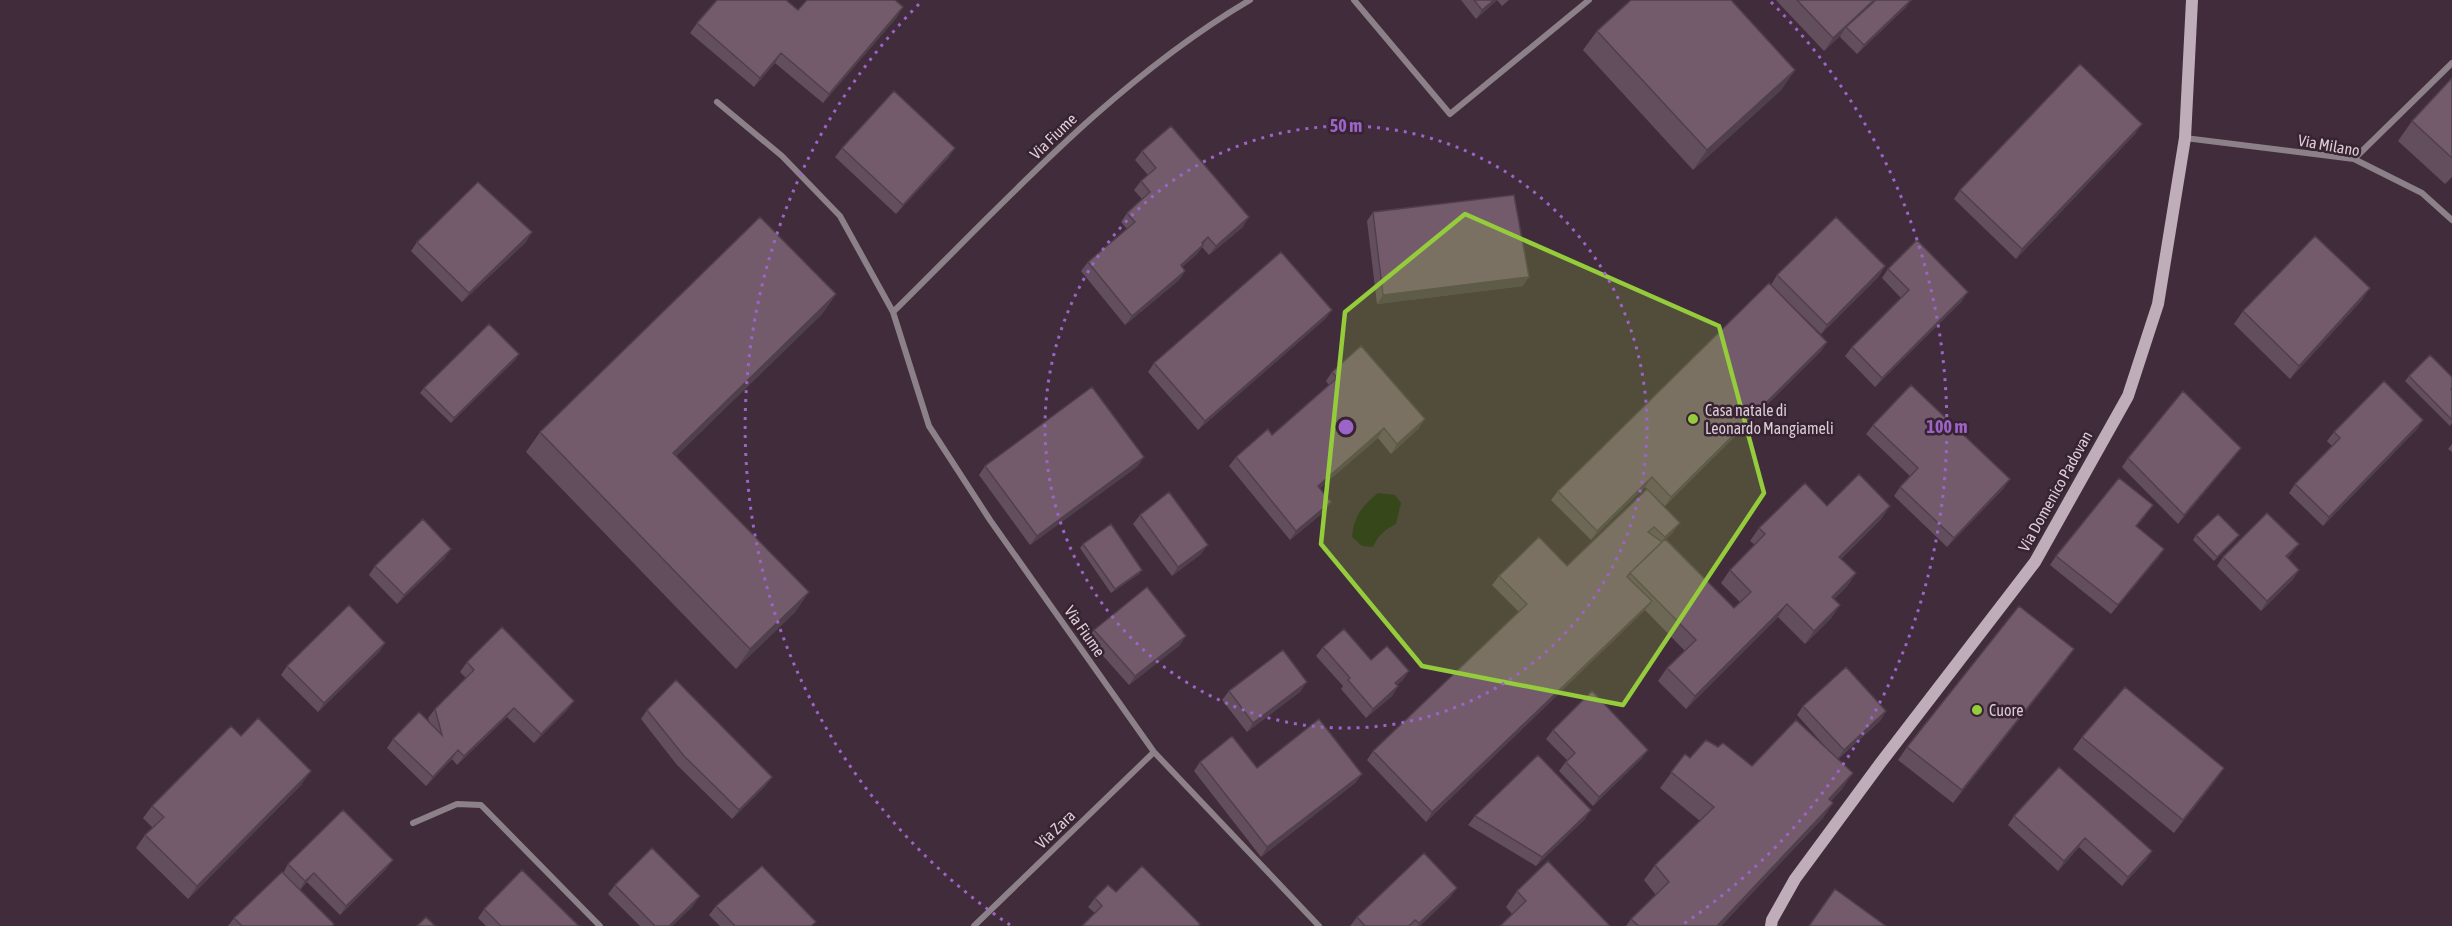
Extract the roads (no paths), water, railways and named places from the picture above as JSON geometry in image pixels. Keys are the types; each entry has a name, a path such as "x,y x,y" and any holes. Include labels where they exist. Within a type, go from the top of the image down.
{"street":[{"name":"Via Fiume","path":"893,312 1103,106 1207,25 1250,0"},
{"path":"1354,0 1450,114 1588,0"},
{"name":"Via Domenico Padovan","path":"1771,926 1772,920 1795,879 1882,761 2035,562 2128,396 2158,304 2185,138 2193,0"},
{"path":"2354,159 2452,63"},
{"name":"Via Fiume","path":"717,102 782,156 840,216 893,312 929,426 990,520 1154,752 1319,926"},
{"name":"Via Milano","path":"2185,138 2354,159 2422,193 2452,220"},
{"name":"Via Zara","path":"974,926 1154,752"},
{"path":"413,823 458,804 481,805 600,926"}],"place":[{"name":"Casa natale di Leonardo Mangiameli","path":"1693,419"},
{"name":"Cuore","path":"1977,710"}]}
